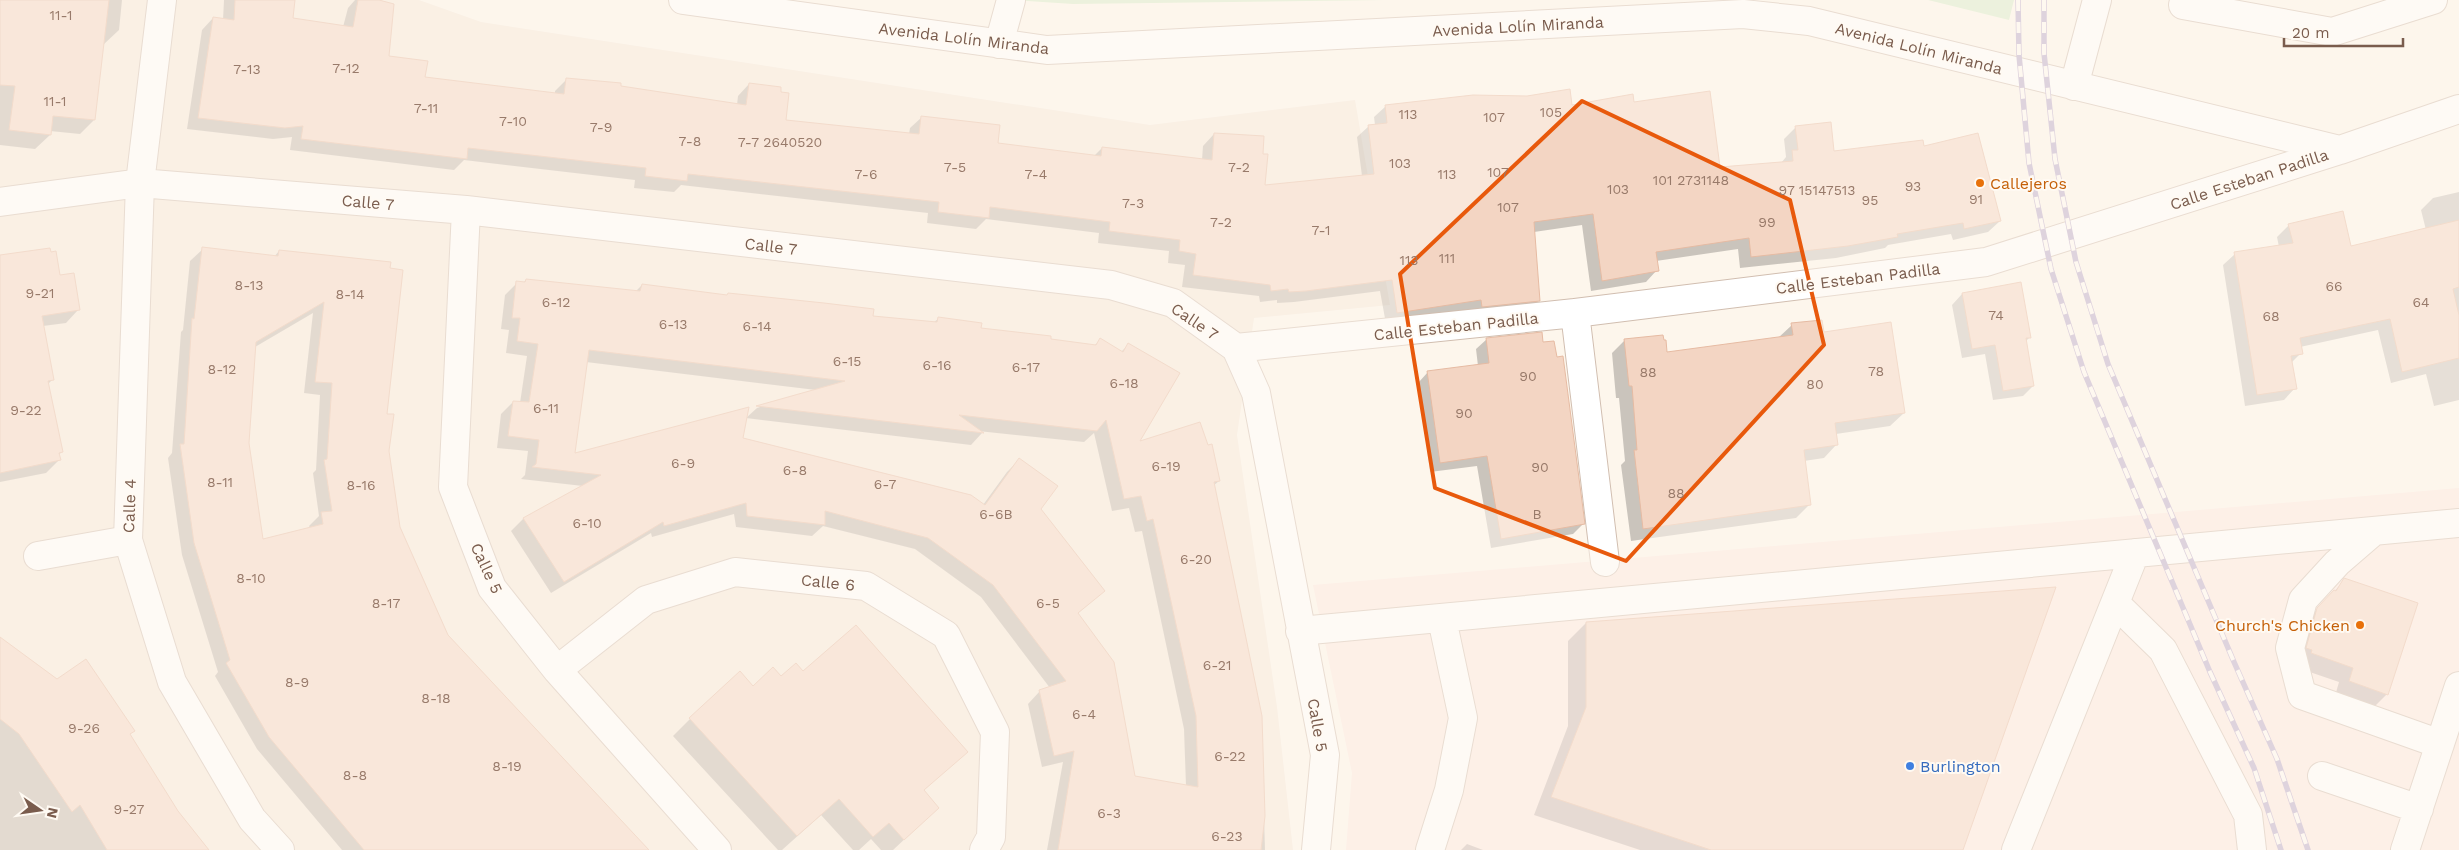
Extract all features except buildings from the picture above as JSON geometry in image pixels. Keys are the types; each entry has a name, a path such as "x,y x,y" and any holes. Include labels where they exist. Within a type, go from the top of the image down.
{"street":[{"name":"Calle 4","path":"162,0 140,183 128,540 172,682 252,819 280,850"},
{"name":"Avenida Lolín Miranda","path":"683,0 1047,50 1745,7 2340,150"},
{"path":"999,44 1011,0"},
{"path":"2074,86 2097,0"},
{"path":"2183,5 2332,32 2385,8 2433,0"},
{"name":"Calle Esteban Padilla","path":"1236,348 1575,313 1986,262 2340,150 2459,109"},
{"name":"Calle 7","path":"0,202 140,183 466,210 1111,285 1173,303 1236,348 1256,393 1300,632"},
{"name":"Calle 5","path":"466,210 453,487 492,588 557,670 717,850"},
{"path":"1575,313 1605,562"},
{"path":"1300,632 2459,523"},
{"path":"2373,532 2337,563 2303,600 2290,648 2302,695 2440,744"},
{"path":"38,556 128,540"},
{"path":"2016,850 2135,553"},
{"name":"Calle 6","path":"557,670 646,600 735,572 866,586 946,635 995,732 991,837 984,850"},
{"path":"2115,603 2163,650 2248,815 2252,850"},
{"path":"1430,850 1449,790 1463,718 1442,618"},
{"name":"Calle 5","path":"1300,632 1324,755 1316,850"},
{"path":"2405,850 2459,686"},
{"path":"2322,776 2419,809"}],"highlighted area":[{"path":"1582,101 1790,200 1824,345 1626,561 1435,488 1400,274"}],"shaded area":[{"path":"0,0 419,0 481,22 1150,125 1355,100 1390,305 1254,318 1237,435 1277,707 1293,850 0,850"},
{"path":"2459,488 2459,850 1346,850 1352,773 1313,585"}],"green space":[{"path":"1013,0 1386,0 1073,4"},
{"path":"1928,0 2014,0 2009,20"}],"railway":[{"path":"2018,0 2019,55 2029,163 2051,269 2084,372 2210,672 2254,768 2281,850"},
{"path":"2044,0 2044,53 2055,159 2076,262 2108,364 2277,759 2308,850"}],"place":[{"name":"Callejeros","path":"1980,183"},
{"name":"Church's Chicken","path":"2360,625"},
{"name":"Burlington","path":"1910,766"}]}
